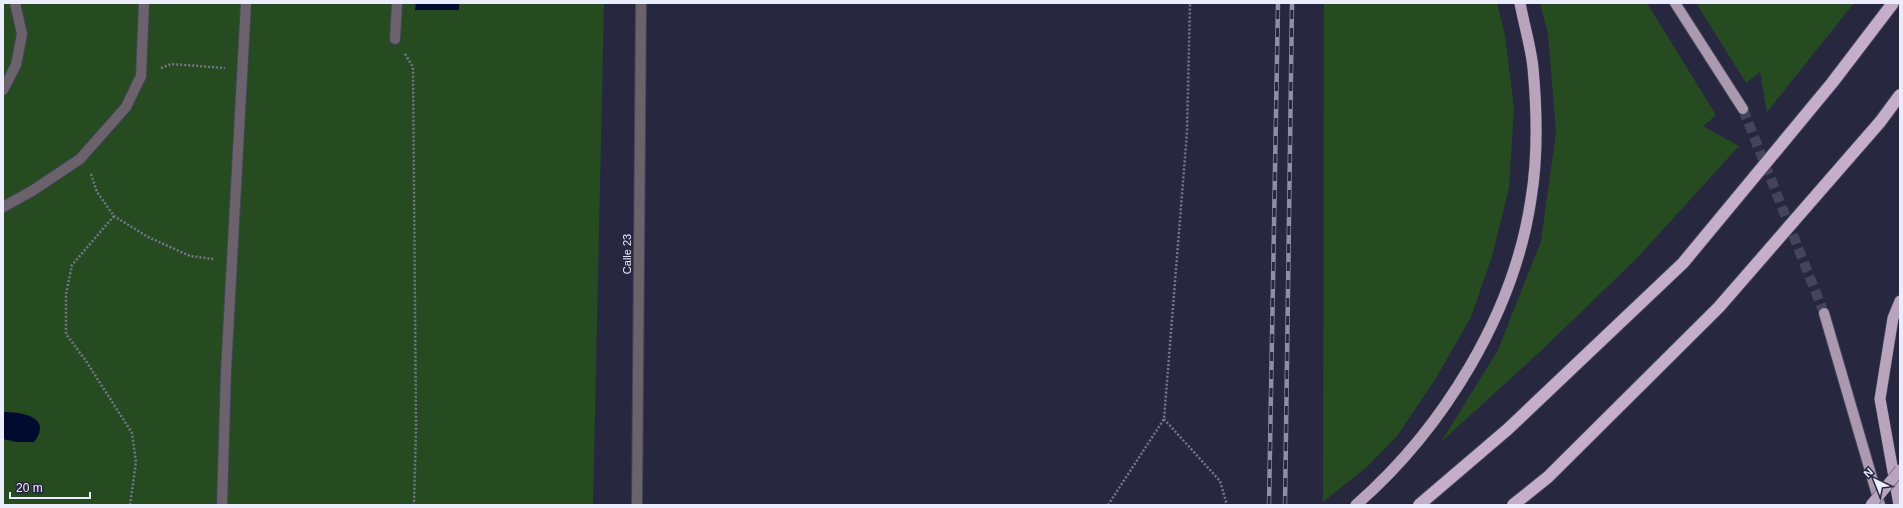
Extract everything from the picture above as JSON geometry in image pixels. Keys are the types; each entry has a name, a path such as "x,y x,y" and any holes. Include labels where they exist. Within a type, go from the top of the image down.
{"highway":[{"path":"1356,505 1384,480 1432,425 1478,352 1504,300 1520,251 1532,198 1535,145 1533,68 1520,3"},
{"path":"1419,505 1508,429 1684,263 1832,82 1893,3"},
{"path":"1513,505 1548,477 1719,307 1880,122 1900,95"},
{"path":"1899,505 1880,399 1893,318 1900,301"},
{"path":"1871,505 1900,470"}],"main road":[{"path":"1675,3 1743,109"},
{"path":"1824,313 1880,505"}],"street":[{"path":"3,90 16,65 22,34 15,3"},
{"path":"3,207 32,192 80,159 126,107 141,76 144,3"},
{"path":"222,505 226,371 246,3"},
{"path":"395,39 397,3"},
{"name":"Calle 23","path":"636,505 641,3"}],"path":[{"path":"1108,505 1164,419 1187,132 1190,3"},
{"path":"395,39 413,67 416,428 414,505"},
{"path":"141,76 171,64 243,70"},
{"path":"80,159 92,174 97,192 114,216 148,237 190,256 232,262"},
{"path":"114,216 72,265 66,294 66,334 86,361 132,433 136,462 130,505"},
{"path":"1164,419 1220,481 1227,505"}],"green space":[{"path":"3,3 604,3 593,505 3,505"},
{"path":"1324,3 1497,3 1505,35 1514,109 1509,188 1492,256 1471,317 1436,378 1397,436 1368,466 1323,502"},
{"path":"1540,3 1647,3 1716,115 1703,126 1739,146 1637,258 1544,348 1441,442 1498,350 1541,241 1556,132 1548,34"},
{"path":"1696,3 1854,3 1767,112 1760,72 1746,83"}],"water":[{"path":"416,3 459,3 459,10 415,10"},
{"path":"4,412 26,415 38,422 40,427 39,434 34,442 16,442 3,439"}],"tunnel":[{"path":"1743,109 1824,313"}],"railway":[{"path":"1269,505 1278,3"},
{"path":"1285,505 1292,3"}]}
